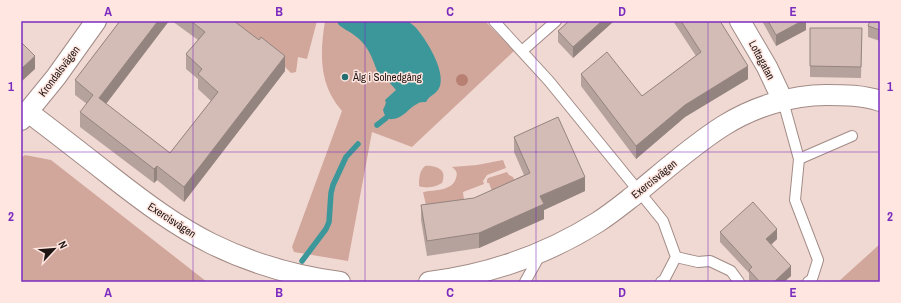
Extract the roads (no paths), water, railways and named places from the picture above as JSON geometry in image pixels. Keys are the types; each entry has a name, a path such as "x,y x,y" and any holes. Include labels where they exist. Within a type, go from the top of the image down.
{"street":[{"name":"Krondalsvägen","path":"25,116 65,65 96,21"},
{"name":"Lottagatan","path":"740,21 767,67 783,101"},
{"name":"Exercisvägen","path":"429,282 476,274 502,267 528,258 577,235 616,210 701,141 724,125 749,112 804,96 846,95 880,101"},
{"name":"Exercisvägen","path":"25,116 166,218 189,232 219,247 262,265 288,273 340,282"}],"lane":[{"path":"494,21 549,81 663,222 676,257 664,280 661,282"},
{"path":"522,52 556,21"},
{"path":"783,101 799,159 795,200 818,260 812,279 808,282"},
{"path":"799,159 852,136"},
{"path":"525,282 542,251"},
{"path":"676,257 698,262 710,261 731,271 739,282"}],"water":[{"path":"338,21 408,21 421,34 438,64 441,79 440,86 426,102 418,103 400,117 393,119 387,118 383,110 386,103 385,100 396,90 382,74 379,76 370,53 363,43 340,26"}],"waterway":[{"path":"377,125 386,118"},
{"path":"302,261 326,229 329,222 333,185 346,157 358,144"}],"place":[{"name":"Älg i Solnedgång","path":"345,77"}]}
